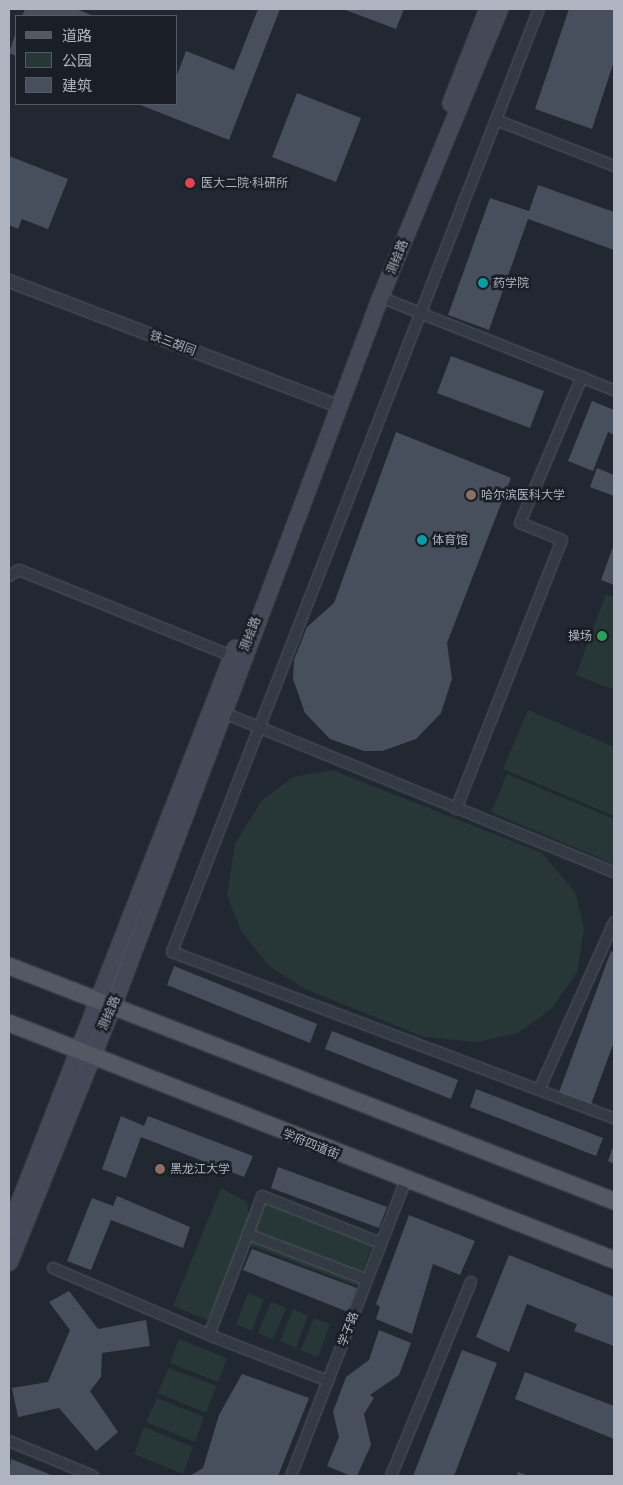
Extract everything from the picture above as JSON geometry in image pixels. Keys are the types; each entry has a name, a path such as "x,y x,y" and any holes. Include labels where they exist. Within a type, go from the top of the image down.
{"main road":[{"name":"测绘路","path":"9,1262 84,1053 97,999 236,657 487,9"},
{"name":"测绘路","path":"335,404 499,9"},
{"name":"测绘路","path":"9,1228 84,1053 113,1005 224,713 236,657"},
{"path":"9,966 614,1201"},
{"name":"学府四道街","path":"9,1023 405,1182 614,1260"}],"street":[{"path":"539,9 172,952 614,1118"},
{"path":"496,120 614,166"},
{"name":"铁三胡同","path":"9,281 335,404"},
{"path":"380,297 614,390"},
{"path":"456,809 562,540 520,523 582,377"},
{"path":"9,576 19,570 236,657"},
{"path":"224,713 258,730 614,872"},
{"path":"539,1090 611,937 614,922"},
{"name":"学子路","path":"291,1476 405,1182"},
{"path":"209,1335 262,1196 381,1243"},
{"path":"248,1234 367,1280"},
{"path":"53,1268 209,1335 328,1381"},
{"path":"391,1476 470,1282"},
{"path":"9,1441 94,1476"}],"green space":[{"name":"操场","path":"606,594 614,597 614,690 576,675"},
{"path":"528,710 614,747 614,816 503,769"},
{"path":"332,770 542,853 575,892 584,928 577,973 551,1009 518,1033 479,1042 424,1037 305,989 268,965 241,931 227,895 235,844 261,801 293,777"},
{"path":"507,774 614,819 614,864 491,812"},
{"path":"221,1188 247,1202 251,1230 208,1320 173,1306"},
{"path":"265,1201 373,1243 357,1286 250,1245"},
{"path":"248,1293 264,1299 252,1331 236,1324"},
{"path":"271,1302 286,1308 273,1339 258,1333"},
{"path":"293,1309 308,1316 296,1348 280,1341"},
{"path":"314,1318 330,1324 318,1357 301,1350"},
{"path":"179,1339 227,1358 218,1382 170,1363"},
{"path":"168,1368 217,1386 206,1413 158,1393"},
{"path":"157,1398 204,1417 195,1442 146,1422"},
{"path":"144,1427 193,1447 183,1474 134,1454"}],"building":[{"path":"25,9 76,9 91,15 22,15"},
{"path":"258,9 280,9 229,140 141,105 178,105 178,73 186,51 234,70"},
{"path":"343,9 404,9 396,29"},
{"path":"569,9 614,9 614,61 592,129 535,109"},
{"path":"15,35 15,56 9,53"},
{"path":"297,93 361,118 336,182 272,157"},
{"path":"9,156 68,179 48,229 22,219 18,229 9,225"},
{"name":"药学院","path":"538,185 614,212 614,250 528,219 489,330 448,315 490,198 529,211"},
{"path":"451,356 544,391 530,428 437,393"},
{"path":"592,401 614,410 614,435 608,432 593,471 568,461"},
{"name":"体育馆","path":"396,432 511,478 447,643 452,679 441,713 416,739 382,751 364,751 330,739 305,713 293,679 294,660 307,627 334,603"},
{"path":"597,468 614,475 614,496 590,487"},
{"path":"614,544 614,585 601,580"},
{"path":"611,951 614,953 614,1042 590,1107 558,1095"},
{"path":"174,966 317,1024 310,1043 167,985"},
{"path":"332,1031 458,1080 451,1099 325,1049"},
{"path":"476,1089 603,1138 596,1156 470,1107"},
{"path":"121,1116 144,1126 148,1116 253,1156 244,1177 141,1137 126,1178 102,1169"},
{"path":"614,1144 614,1164 608,1161"},
{"path":"278,1167 387,1207 379,1228 271,1188"},
{"path":"117,1196 190,1227 183,1248 111,1220 91,1270 67,1261 92,1198 113,1206"},
{"path":"409,1215 475,1241 460,1275 433,1264 412,1334 376,1319 380,1307 376,1304"},
{"path":"252,1249 357,1288 348,1312 243,1270"},
{"path":"509,1255 614,1297 614,1346 574,1331 577,1324 527,1304 509,1352 476,1337"},
{"path":"69,1291 98,1329 146,1320 150,1346 102,1353 101,1377 90,1391 118,1432 96,1451 59,1408 18,1417 12,1388 48,1382 70,1330 49,1302"},
{"path":"379,1330 411,1343 399,1375 370,1395 374,1398 364,1414 371,1445 357,1476 351,1476 327,1466 339,1437 333,1412 346,1377 369,1360"},
{"path":"462,1350 497,1363 454,1476 413,1476"},
{"path":"525,1372 614,1406 614,1439 515,1399"},
{"path":"242,1374 309,1398 278,1476 190,1476 203,1468 219,1415"},
{"path":"11,1459 54,1476 9,1476"},
{"path":"518,1472 529,1476 517,1476"}],"place":[{"name":"医大二院·科研所","path":"190,183"},
{"name":"药学院","path":"483,283"},
{"name":"哈尔滨医科大学","path":"471,495"},
{"name":"体育馆","path":"422,540"},
{"name":"操场","path":"602,636"},
{"name":"黑龙江大学","path":"160,1169"}]}
